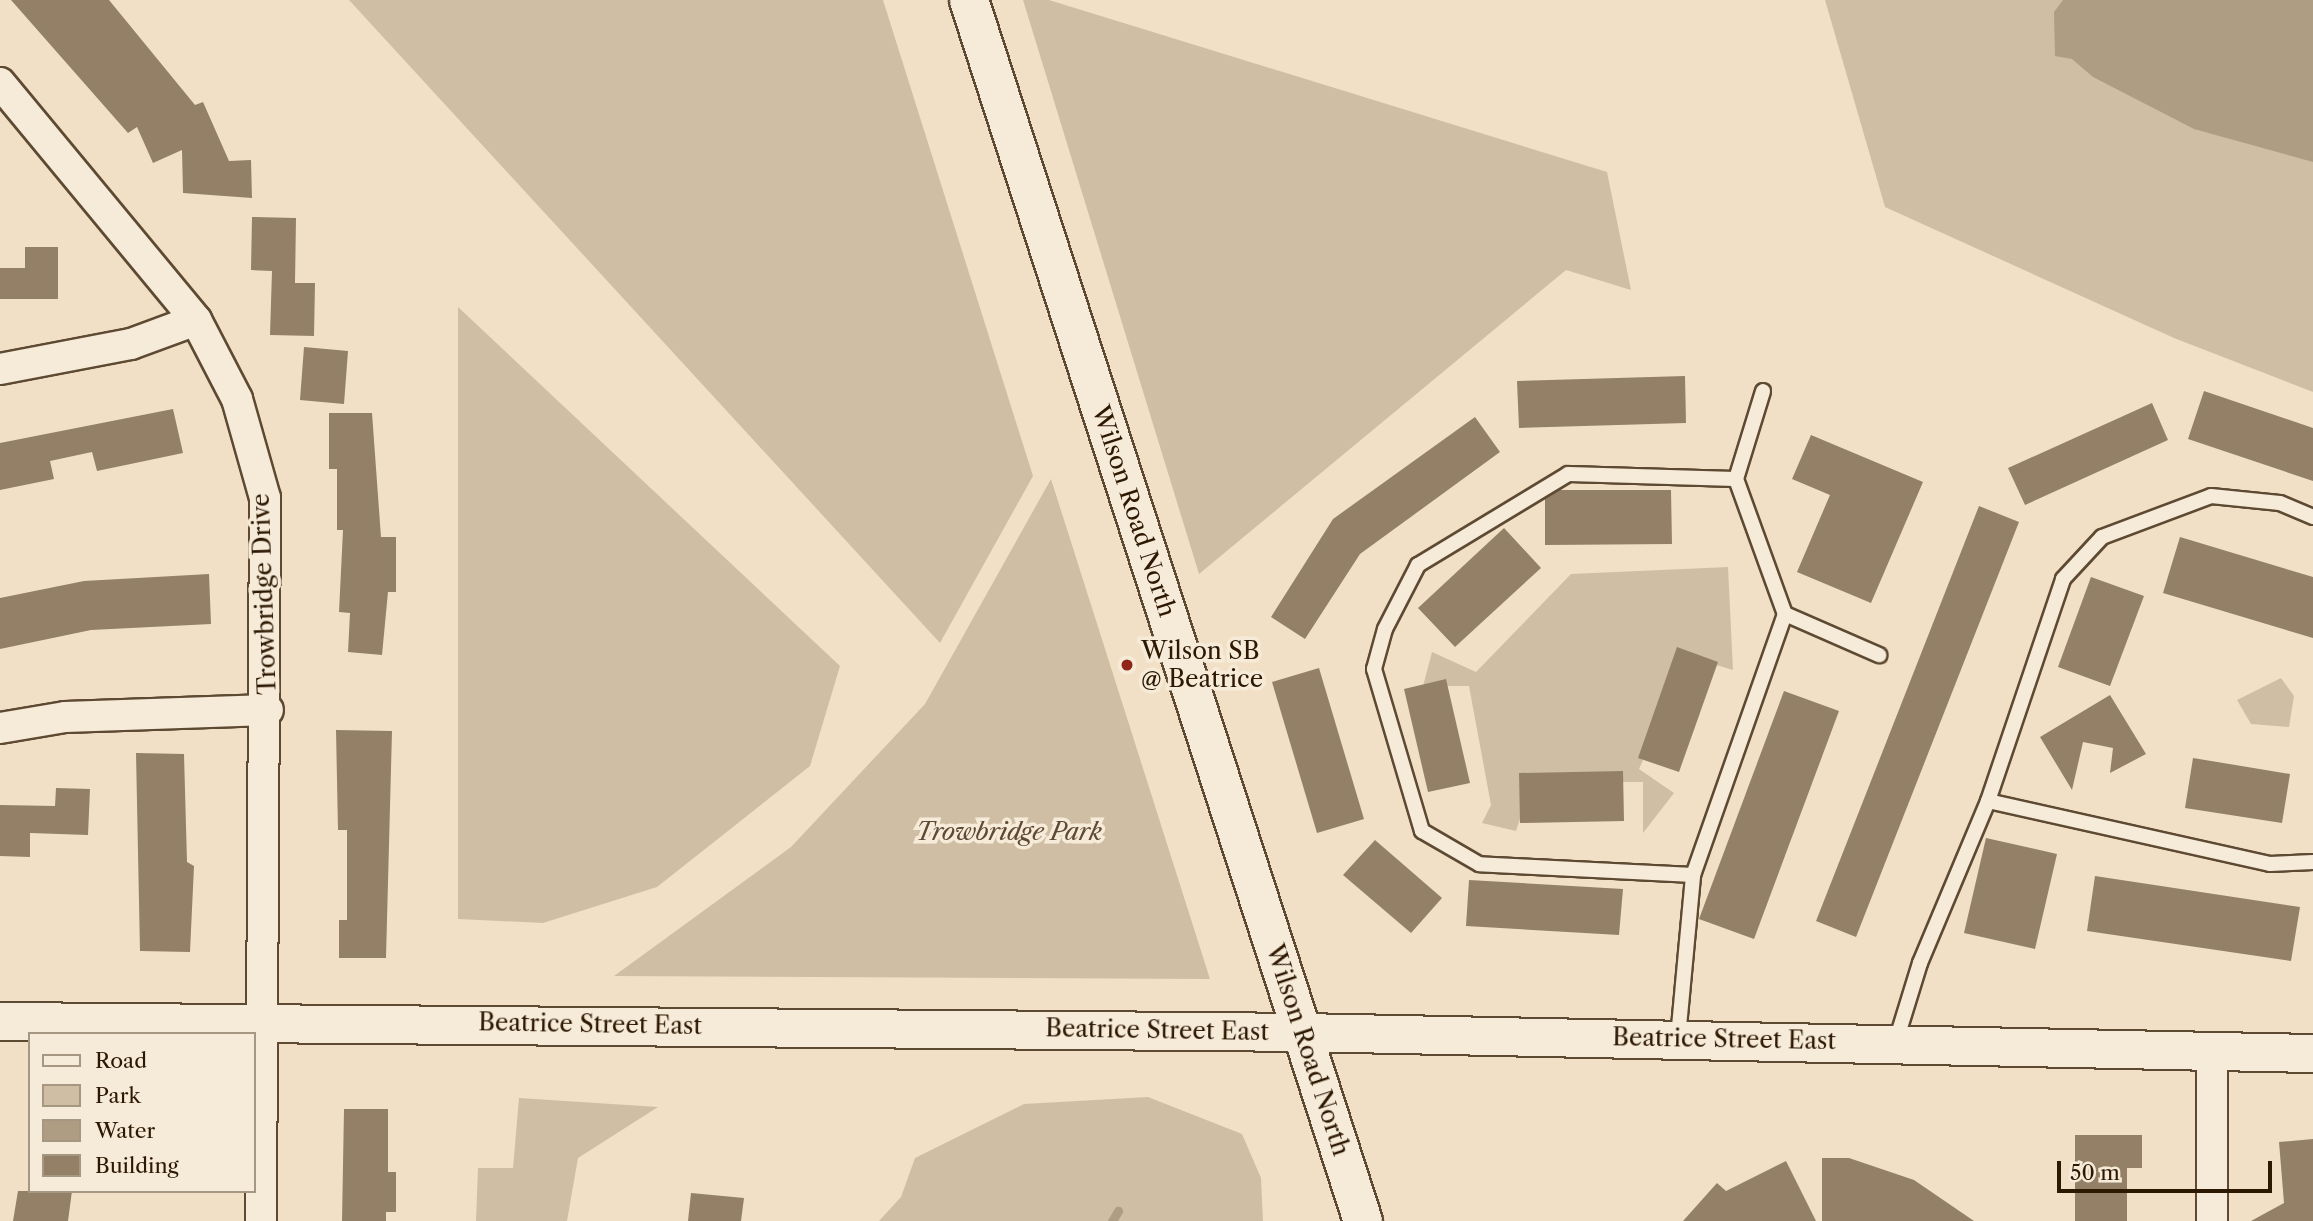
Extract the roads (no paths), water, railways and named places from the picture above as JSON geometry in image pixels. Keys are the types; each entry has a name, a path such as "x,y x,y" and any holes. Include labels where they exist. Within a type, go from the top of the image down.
{"main road":[{"name":"Wilson Road North","path":"969,0 1363,1221"}],"street":[{"name":"Trowbridge Drive","path":"0,83 196,320 237,399 265,498 268,710 261,1221"},
{"path":"0,369 131,344 196,320"},
{"path":"0,728 65,717 268,710"},
{"name":"Beatrice Street East","path":"0,1021 263,1021 1301,1032 1896,1041 2313,1053"},
{"path":"2212,1048 2212,1221"}],"lane":[{"path":"1678,1038 1693,875 1786,614 1736,479 1763,391"},
{"path":"1693,875 1479,864 1452,854 1422,831 1374,669 1385,629 1418,565 1568,474 1736,479"},
{"path":"1896,1041 1920,963 1988,801 2063,579 2102,537 2211,496 2280,503 2313,517"},
{"path":"1786,614 1879,655"},
{"path":"1988,801 2270,864 2313,862"}],"water":[{"path":"2063,0 2313,0 2313,162 2194,129 2093,77 2072,59 2055,56 2054,12"}],"waterway":[{"path":"1112,1221 1118,1211"}],"place":[{"name":"Wilson SB @ Beatrice","path":"1127,665"}],"park label":[{"name":"Trowbridge Park","path":"1009,832"}]}
